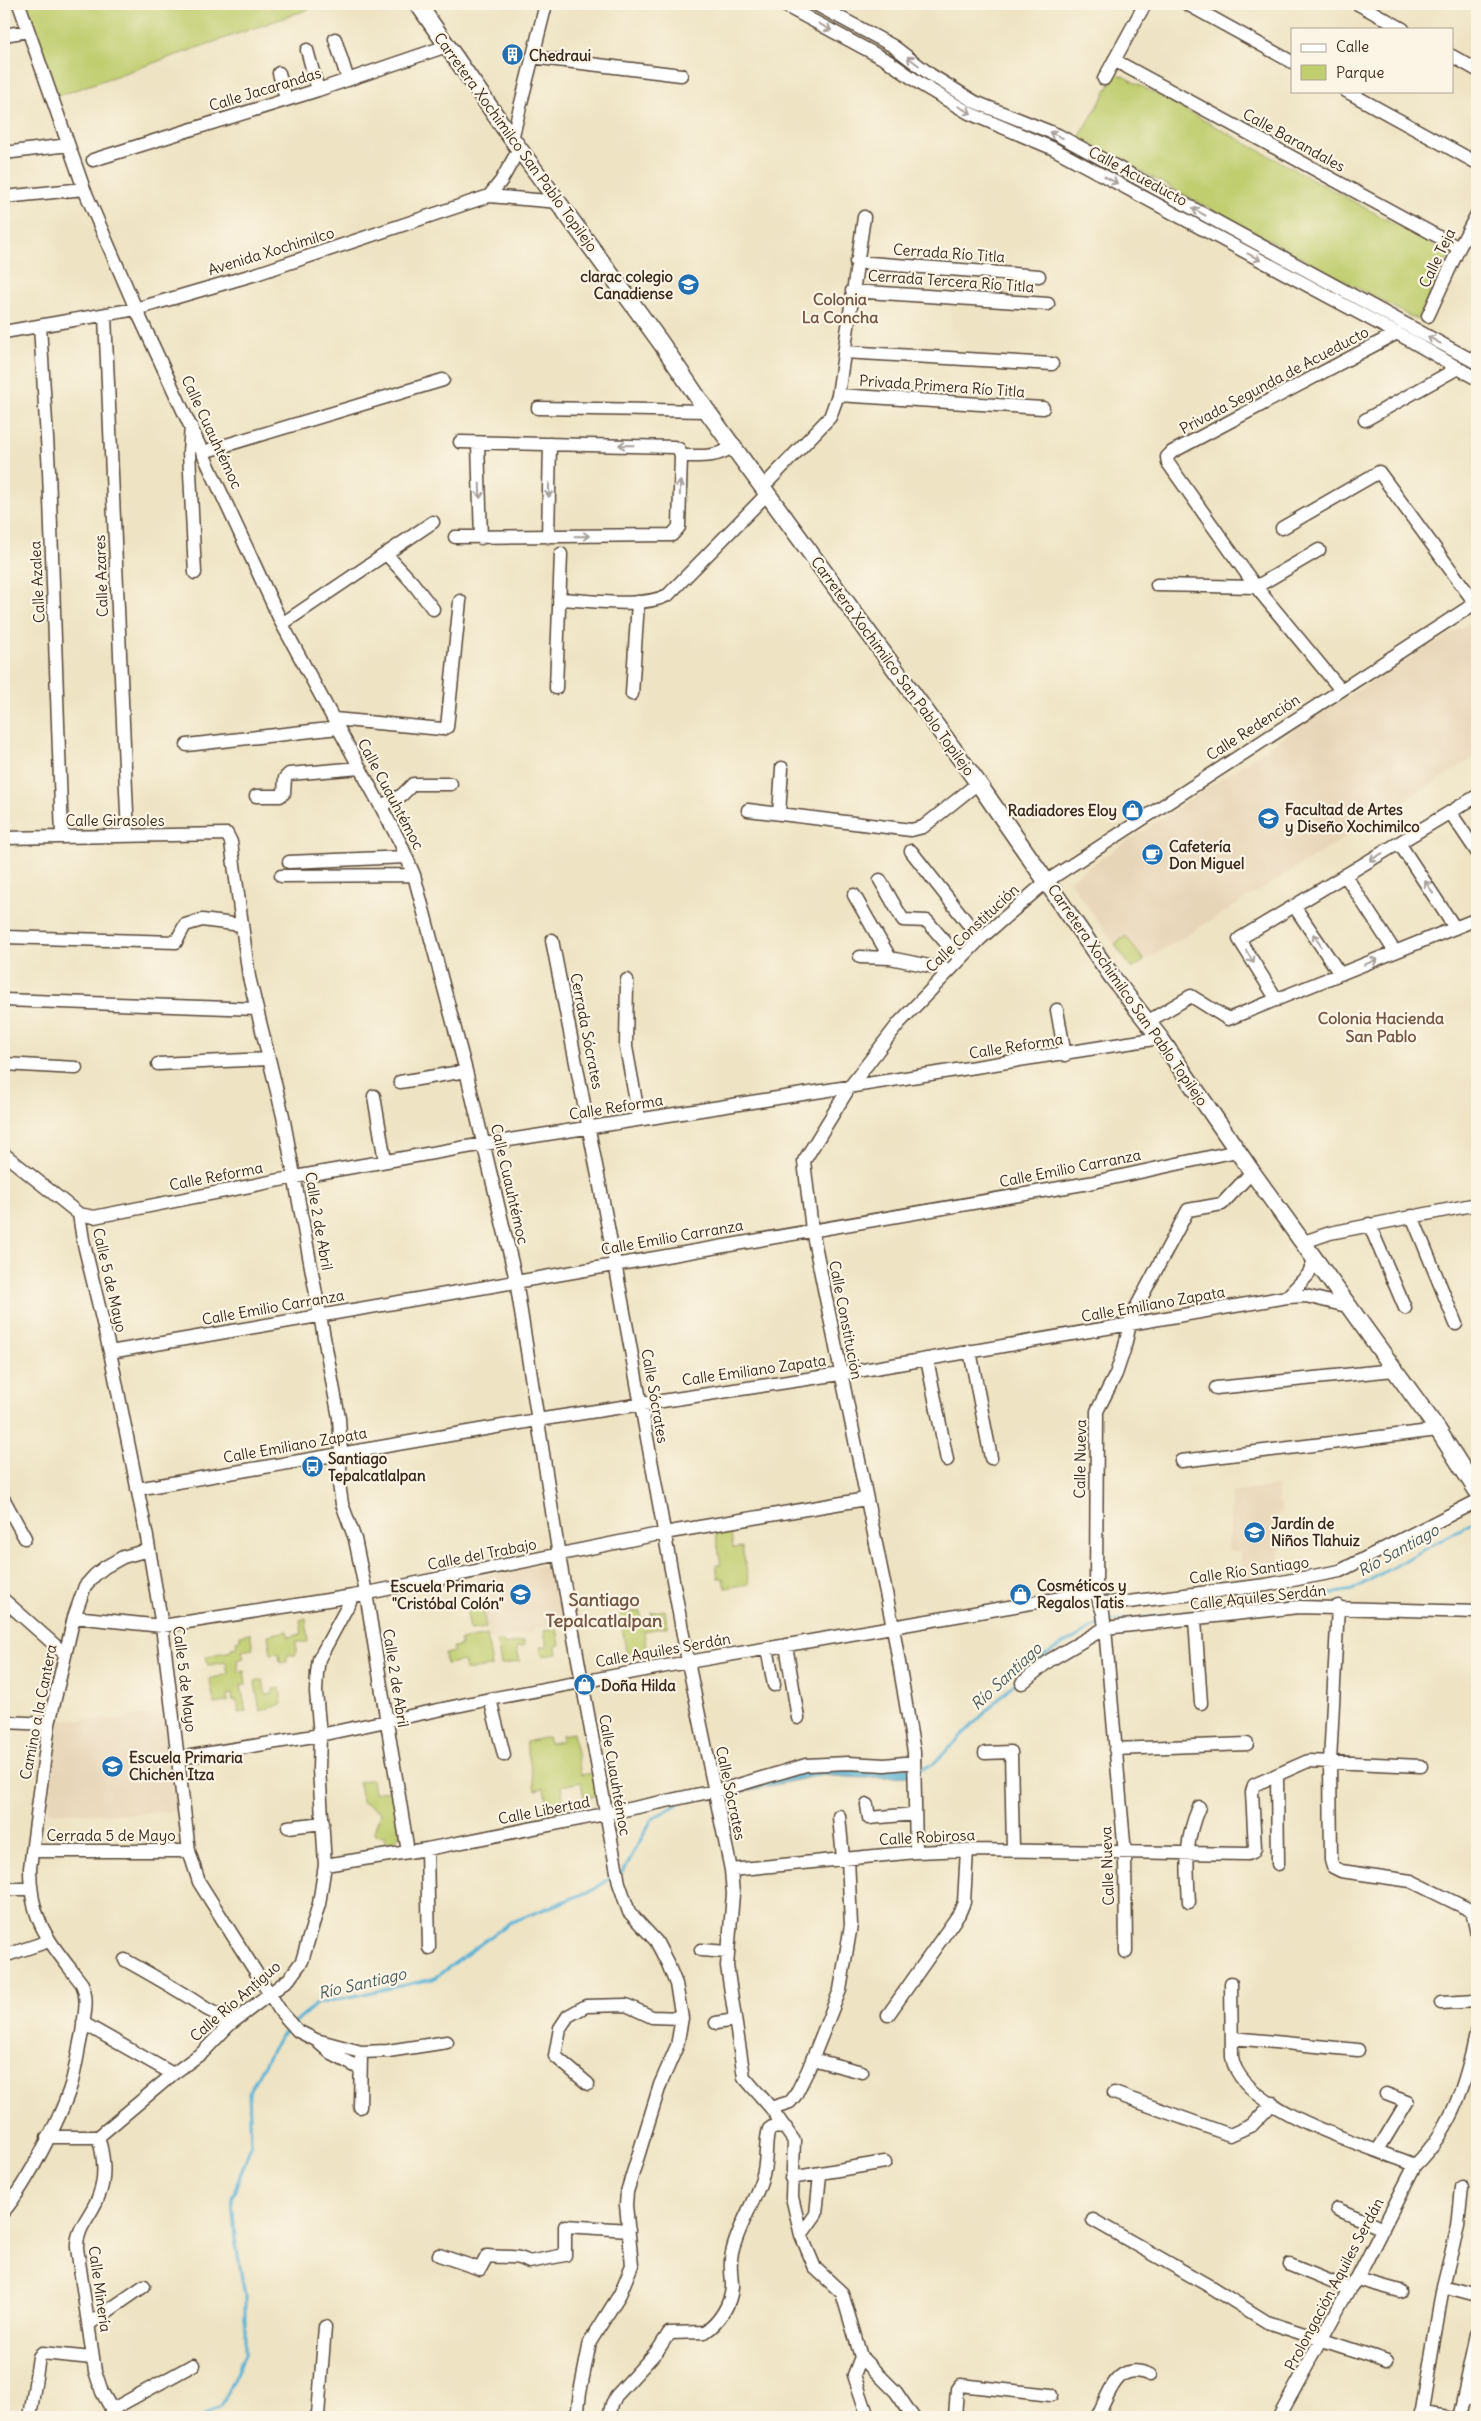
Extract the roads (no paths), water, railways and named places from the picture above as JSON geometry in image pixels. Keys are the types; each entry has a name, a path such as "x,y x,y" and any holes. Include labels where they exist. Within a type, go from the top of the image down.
{"main road":[{"name":"Carretera Xochimilco San Pablo Topilejo","path":"418,4 515,144 661,343 706,410 978,783 1113,978 1160,1038 1237,1151 1438,1430 1477,1491"}],"street":[{"name":"Calle Cuauhtémoc","path":"19,4 84,189 136,309 282,624 381,806 414,875 466,1071 516,1280 559,1556 618,1883 629,1912 656,1941 668,1964 676,1984 682,2018 677,2046 660,2085 627,2192 626,2205 632,2265 620,2294 590,2342 581,2384 577,2417"},
{"path":"489,196 501,181 515,144 532,57 546,4"},
{"name":"Calle Acueducto","path":"782,4 888,61 922,85 969,113 1052,148 1397,333 1477,380"},
{"name":"Calle Acueducto","path":"815,4 893,46 931,75 975,102 1058,135 1477,363"},
{"path":"1104,79 1144,4"},
{"path":"1187,4 1291,61"},
{"path":"1358,4 1401,28"},
{"path":"4,35 28,32"},
{"path":"335,39 348,80"},
{"name":"Calle Jacarandas","path":"92,160 318,90 447,46"},
{"path":"307,50 318,90"},
{"path":"532,57 681,75"},
{"path":"1454,57 1477,70"},
{"name":"Calle Barandales","path":"1114,60 1459,248"},
{"path":"279,73 286,99"},
{"path":"1348,92 1477,163"},
{"path":"4,153 68,145"},
{"path":"4,197 84,189"},
{"path":"489,196 559,202"},
{"name":"Avenida Xochimilco","path":"4,332 105,316 136,309 256,274 489,196"},
{"name":"Calle Teja","path":"1428,316 1459,248 1477,214"},
{"path":"559,599 638,602 658,600 668,595 766,490 830,417 838,395 864,217"},
{"name":"Cerrada Río Titla","path":"856,262 1039,276"},
{"name":"Cerrada Tercera Río Titla","path":"852,291 1048,304"},
{"name":"Calle Azares","path":"105,316 128,835"},
{"name":"Calle Azalea","path":"40,326 49,471 62,836"},
{"name":"Privada Segunda de Acueducto","path":"1256,587 1168,463 1167,457 1172,452 1397,333"},
{"path":"844,352 1052,364"},
{"path":"1365,420 1458,368"},
{"path":"203,452 443,380"},
{"name":"Privada Primera Río Titla","path":"838,395 1043,408"},
{"path":"538,408 706,410"},
{"path":"191,426 189,452 195,573"},
{"path":"455,537 672,535 676,533 679,527 681,456 679,449 674,447 478,444 460,442"},
{"path":"478,444 481,538"},
{"path":"548,537 550,444"},
{"path":"681,456 714,455 725,452 733,446"},
{"path":"1282,528 1379,472 1476,602"},
{"path":"282,624 387,555 433,522"},
{"path":"1157,585 1256,587 1319,550"},
{"path":"556,688 561,554"},
{"path":"387,555 412,582 433,610"},
{"path":"1256,587 1341,690"},
{"path":"187,745 336,723 442,729 447,727 460,601"},
{"path":"632,694 638,602"},
{"name":"Calle Redención","path":"1047,882 1476,602"},
{"path":"256,796 280,796 284,793 285,778 290,774 360,768"},
{"path":"779,814 782,768"},
{"path":"748,810 911,830 923,827 978,783"},
{"path":"381,806 402,795 413,784 451,784"},
{"path":"1278,1000 1239,939 1477,796"},
{"path":"1450,812 1477,852"},
{"name":"Calle Girasoles","path":"4,838 227,834"},
{"name":"Calle 2 de Abril","path":"227,834 231,842 249,977 283,1116 339,1418 342,1453 339,1484 345,1512 355,1539 366,1593 386,1720 399,1786 408,1852"},
{"path":"1399,843 1456,928"},
{"path":"911,851 980,938"},
{"path":"289,862 406,857"},
{"path":"281,876 414,875"},
{"path":"1345,875 1395,952"},
{"path":"880,880 903,920 927,921 960,959"},
{"name":"Calle Constitución","path":"916,1852 914,1763 893,1626 812,1230 804,1161 849,1088 899,1023 980,938 1047,882"},
{"path":"854,895 890,958"},
{"path":"1294,906 1340,974"},
{"path":"1147,1022 1191,996 1228,1019 1477,919"},
{"path":"4,937 176,942 185,925 202,920 241,925"},
{"name":"Cerrada Sócrates","path":"552,940 590,1128"},
{"path":"860,957 890,958 949,970"},
{"path":"627,980 626,1046 639,1118"},
{"path":"4,1000 257,1008"},
{"path":"1057,1010 1065,1055"},
{"name":"Calle Reforma","path":"79,1214 94,1216 294,1177 484,1144 590,1128 639,1118 1065,1055 1160,1038"},
{"path":"158,1064 268,1059"},
{"path":"4,1064 76,1068"},
{"path":"400,1082 466,1071"},
{"path":"374,1096 385,1161"},
{"name":"Calle Sócrates","path":"590,1128 688,1662 731,1870 733,1894 727,1952 744,2077 772,2108 794,2141 791,2178 792,2197 801,2235 815,2268 842,2292 861,2357 896,2392 912,2417"},
{"name":"Calle Emilio Carranza","path":"110,1352 516,1280 1088,1183 1237,1151"},
{"path":"4,1154 79,1214"},
{"name":"Calle Nueva","path":"1126,1952 1124,1854 1101,1613 1097,1411 1116,1374 1131,1325 1132,1315 1188,1210 1222,1204 1252,1172"},
{"path":"1304,1242 1330,1233 1369,1224 1477,1204"},
{"name":"Calle 5 de Mayo","path":"79,1214 83,1240 110,1352 162,1626 189,1851 199,1882 280,2012 298,2031 316,2040 361,2052 388,2051 447,2042"},
{"path":"1412,1216 1456,1324"},
{"path":"1369,1224 1405,1308"},
{"path":"1287,1297 1308,1275 1315,1258"},
{"name":"Calle Emiliano Zapata","path":"137,1489 640,1403 840,1374 1287,1297 1306,1296 1347,1306"},
{"path":"970,1351 991,1458"},
{"path":"927,1358 947,1460"},
{"path":"1216,1388 1394,1370"},
{"path":"1181,1461 1438,1430"},
{"name":"Calle del Trabajo","path":"74,1617 162,1626 353,1596 559,1556 664,1533 866,1499"},
{"path":"4,1500 25,1538"},
{"name":"Calle Río Santiago","path":"1101,1613 1128,1602 1257,1586 1340,1571 1477,1501"},
{"name":"Camino a la Cantera","path":"4,2210 26,2176 64,2106 71,2084 83,2023 85,1991 50,1941 36,1917 30,1889 32,1851 49,1724 74,1617 85,1586 105,1567 123,1557 148,1550"},
{"name":"Calle Río Antiguo","path":"98,2138 173,2074 203,2052 230,2025 270,1995 289,1978 302,1961 319,1904 325,1865 324,1823 319,1769 320,1735 316,1692 319,1659 353,1596"},
{"path":"4,1600 65,1654"},
{"name":"Calle Aquiles Serdán","path":"178,1758 320,1735 490,1699 893,1626 1101,1613 1195,1620 1299,1606 1338,1606 1410,1612 1477,1612"},
{"path":"1338,1606 1330,1762 1331,1860 1333,1867 1341,1871 1411,1881 1475,1911 1477,1934"},
{"path":"1022,1683 1101,1613"},
{"path":"1195,1620 1201,1703"},
{"path":"786,1645 798,1718"},
{"path":"767,1648 774,1684"},
{"path":"490,1699 504,1755"},
{"path":"4,1722 49,1724"},
{"path":"1115,1749 1248,1744"},
{"path":"985,1753 1011,1752 1014,1850"},
{"path":"1278,1864 1277,1776 1308,1761 1421,1766"},
{"name":"Calle Libertad","path":"325,1865 427,1849 605,1814 713,1790 806,1764 848,1763 885,1765 914,1763"},
{"name":"Calle Robirosa","path":"731,1870 845,1858 967,1850 1124,1854 1253,1852 1253,1788 1254,1785 1277,1776"},
{"path":"867,1805 869,1818 915,1814"},
{"path":"1190,1902 1186,1854 1189,1833 1199,1807"},
{"path":"772,2108 790,2102 795,2096 840,1990 851,1925 839,1816"},
{"path":"288,1827 324,1823"},
{"path":"427,1849 429,1948"},
{"path":"888,2015 959,1914 964,1902 967,1850"},
{"name":"Cerrada 5 de Mayo","path":"32,1851 189,1851"},
{"path":"4,1889 30,1889"},
{"path":"4,1956 50,1941"},
{"path":"701,1950 727,1952"},
{"path":"124,1960 172,1986 209,2011 222,2015 230,2025"},
{"path":"1231,1984 1232,2057 1234,2068 1242,2080 1273,2103 1318,2129 1415,2165"},
{"path":"1441,2003 1477,2001"},
{"path":"588,2084 555,2056 558,2033 568,2016 586,2006 611,2004 626,2005 652,2017 682,2018"},
{"path":"716,2023 735,2020"},
{"path":"83,2023 173,2074"},
{"name":"Prolongación Aquiles Serdán","path":"1279,2417 1349,2289 1357,2278 1415,2165 1442,2134 1454,2111 1470,2064 1477,2029"},
{"path":"1233,2038 1358,2050"},
{"path":"316,2040 332,2054 359,2068"},
{"path":"360,2107 359,2068 361,2052"},
{"path":"812,2059 862,2072"},
{"path":"1114,2092 1230,2135 1252,2126 1273,2103"},
{"path":"1378,2150 1407,2102 1386,2094"},
{"path":"609,2417 616,2396 658,2350 666,2335 669,2333 705,2332 723,2313 732,2288 730,2263 736,2236 763,2176 767,2161 768,2129 772,2127 786,2128"},
{"path":"47,2137 98,2138"},
{"name":"Calle Minería","path":"98,2138 103,2162 100,2196 78,2234 76,2242 89,2324 92,2358 102,2392 113,2413"},
{"path":"791,2178 820,2175 885,2162"},
{"path":"801,2235 816,2214 820,2175"},
{"path":"1449,2417 1421,2415 1443,2286 1458,2226 1462,2187"},
{"path":"1337,2209 1383,2229"},
{"path":"1093,2220 1211,2287 1267,2322 1387,2361"},
{"path":"439,2256 480,2269 487,2256 501,2258 520,2256 530,2262 565,2255 565,2226 629,2230"},
{"path":"1290,2265 1349,2289"},
{"path":"1357,2278 1400,2291"},
{"path":"89,2324 144,2286"},
{"path":"1443,2286 1477,2295"},
{"path":"316,2417 318,2415 325,2327"},
{"path":"1455,2417 1460,2413 1477,2334"},
{"path":"30,2417 39,2357 42,2353 92,2358"},
{"path":"861,2357 854,2376 868,2417"},
{"path":"113,2413 193,2365"},
{"path":"1097,2417 1119,2376 1127,2371 1138,2369 1150,2375"},
{"path":"955,2417 957,2389 960,2385 1051,2394"},
{"path":"1464,2395 1477,2401"}],"water":[{"path":"911,1767 910,1776 863,1778 820,1775 742,1792 735,1790 741,1786 815,1769"}],"waterway":[{"name":"Río Santiago","path":"1107,1622 1284,1602 1352,1590 1477,1520"},
{"name":"Río Santiago","path":"1027,1671 1043,1656 1101,1623"},
{"name":"Río Santiago","path":"919,1769 932,1765 1017,1681"},
{"name":"Río Santiago","path":"620,1873 624,1870 652,1819 678,1804"},
{"name":"Río Santiago","path":"294,2023 316,2004 433,1979 509,1923 593,1890 614,1876"},
{"name":"Río Santiago","path":"203,2417 221,2406 245,2354 245,2296 235,2238 232,2198 251,2145 249,2091 280,2036 290,2028"}],"place":[{"name":"Chedraui","path":"513,55"},
{"name":"clarac colegio Canadiense","path":"689,285"},
{"name":"Radiadores Eloy","path":"1133,810"},
{"name":"Facultad de Artes y Diseño Xochimilco","path":"1269,818"},
{"name":"Cafetería Don Miguel","path":"1153,855"},
{"name":"Santiago Tepalcatlalpan","path":"312,1467"},
{"name":"Jardín de Niños Tlahuiz","path":"1255,1532"},
{"name":"Cosméticos y Regalos Tatis","path":"1021,1594"},
{"name":"Escuela Primaria \"Cristóbal Colón\"","path":"520,1595"},
{"name":"Doña Hilda","path":"585,1685"},
{"name":"Escuela Primaria Chichen Itza","path":"113,1766"}],"district":[{"name":"Colonia La Concha","path":"840,308"},
{"name":"Colonia Hacienda San Pablo","path":"1381,1027"},
{"name":"Santiago Tepalcatlalpan","path":"604,1609"}]}
